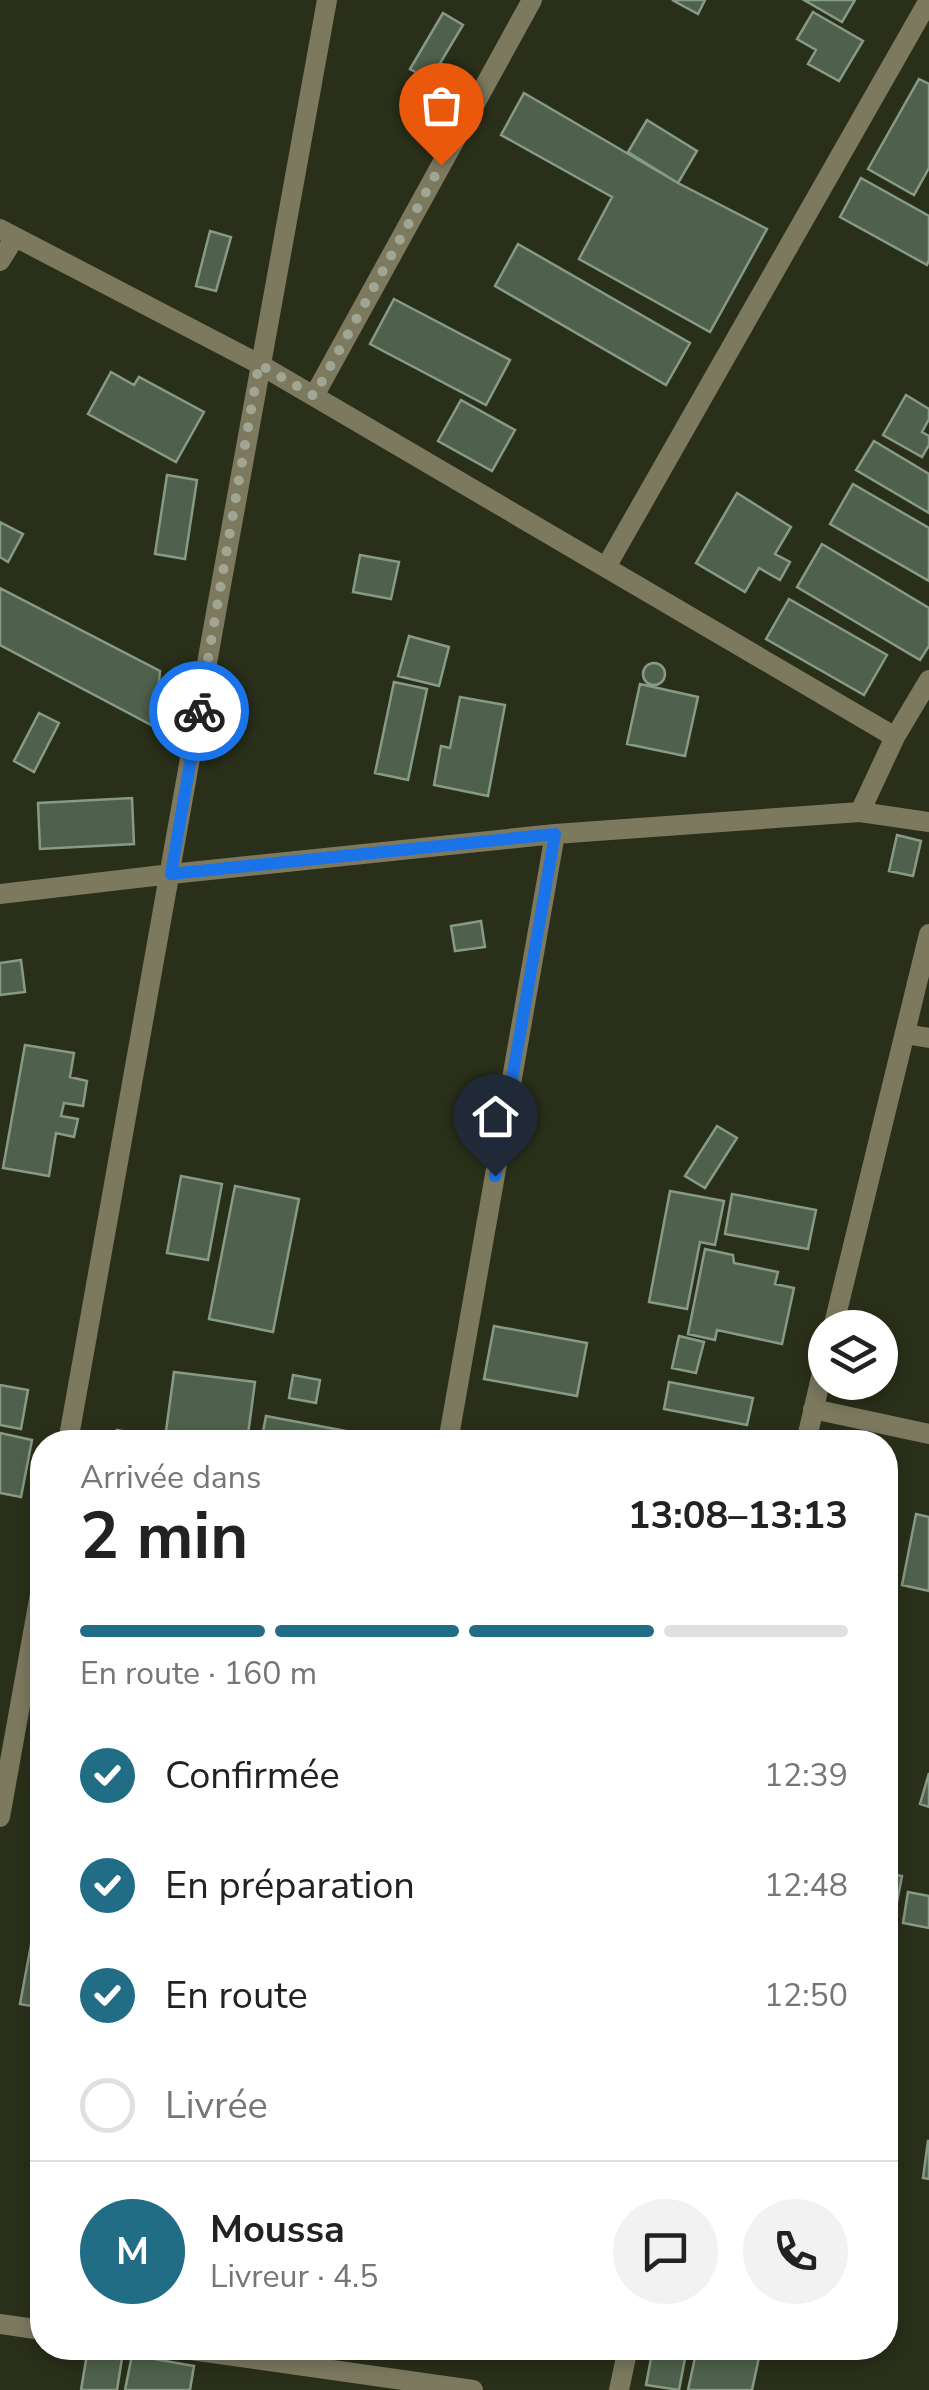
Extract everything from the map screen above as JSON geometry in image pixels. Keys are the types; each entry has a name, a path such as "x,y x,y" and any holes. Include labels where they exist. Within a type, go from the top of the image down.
{"street":[{"path":"70,1430 327,0"},
{"path":"314,396 532,0"},
{"path":"606,567 929,0"},
{"path":"0,261 7,233 259,364 895,737"},
{"path":"860,812 895,737 929,680"},
{"path":"0,894 555,834 860,812 929,822"},
{"path":"450,1430 555,834"},
{"path":"837,1310 929,934"},
{"path":"904,1034 929,1038"},
{"path":"809,1430 815,1400"},
{"path":"813,1409 929,1434"},
{"path":"0,1817 30,1650"},
{"path":"0,2324 30,2328"},
{"path":"314,2360 473,2390"},
{"path":"619,2390 625,2360"}],"building":[{"path":"672,0 705,0 698,14"},
{"path":"804,0 855,0 842,22"},
{"path":"813,12 863,41 839,81 808,64 816,50 797,39"},
{"path":"443,13 463,25 430,80 410,69"},
{"path":"919,79 929,84 929,168 914,195 868,169"},
{"path":"524,93 678,183 767,229 710,332 579,259 612,197 501,135"},
{"path":"647,120 697,151 678,183 628,152"},
{"path":"861,178 929,216 927,265 840,217"},
{"path":"210,231 231,237 216,291 196,286"},
{"path":"518,244 690,343 666,385 495,286"},
{"path":"394,299 510,360 486,405 370,344"},
{"path":"111,372 134,385 139,377 204,412 176,462 88,414"},
{"path":"906,395 929,409 922,432 929,436 929,445 922,457 883,435"},
{"path":"461,400 515,430 492,471 438,441"},
{"path":"874,441 929,474 929,513 856,470"},
{"path":"167,475 197,480 185,559 155,554"},
{"path":"853,484 929,528 929,581 830,524"},
{"path":"737,493 791,527 775,554 790,562 780,580 759,568 745,592 696,563"},
{"path":"0,522 23,534 8,562 0,557"},
{"path":"822,544 929,608 929,646 920,660 797,587"},
{"path":"360,555 399,562 391,599 353,592"},
{"path":"0,588 160,671 155,727 0,645"},
{"path":"789,599 887,655 864,695 766,639"},
{"path":"409,636 449,647 439,686 398,676"},
{"path":"654,663 662,666 662,682 654,685 646,682 643,674 646,666"},
{"path":"394,682 427,689 408,780 375,773"},
{"path":"640,684 698,697 685,756 627,744"},
{"path":"460,697 505,705 488,796 434,785 441,746 450,748"},
{"path":"39,713 59,723 34,772 14,761"},
{"path":"132,798 134,844 40,849 38,803"},
{"path":"897,835 921,841 913,876 889,871"},
{"path":"481,921 485,947 455,951 451,926"},
{"path":"21,960 25,992 0,995 0,963"},
{"path":"25,1045 74,1053 70,1077 87,1081 83,1106 64,1103 61,1116 78,1119 74,1137 56,1133 49,1176 3,1168"},
{"path":"717,1126 737,1138 705,1188 685,1176"},
{"path":"181,1176 222,1184 208,1260 167,1253"},
{"path":"235,1186 299,1199 273,1332 209,1319"},
{"path":"670,1191 724,1201 715,1245 700,1242 687,1309 649,1302"},
{"path":"732,1194 816,1210 808,1249 725,1234"},
{"path":"705,1249 733,1255 734,1263 778,1272 775,1284 794,1288 782,1344 717,1330 715,1340 688,1334"},
{"path":"494,1326 587,1343 577,1396 484,1379"},
{"path":"679,1336 704,1342 696,1373 672,1368"},
{"path":"174,1372 255,1382 249,1430 166,1430"},
{"path":"293,1375 320,1380 316,1403 289,1398"},
{"path":"669,1382 753,1398 747,1425 664,1409"},
{"path":"0,1385 28,1390 21,1429 0,1425"},
{"path":"266,1416 341,1430 263,1430"},
{"path":"0,1433 30,1440 21,1497 0,1493"},
{"path":"916,1514 929,1517 929,1591 902,1585"},
{"path":"929,1773 929,1807 920,1804"},
{"path":"908,1892 929,1896 929,1928 903,1923"},
{"path":"30,1950 30,2006 20,2004"},
{"path":"929,2141 929,2179 923,2178"},
{"path":"86,2360 122,2360 117,2390 81,2390"},
{"path":"131,2360 194,2366 190,2390 125,2390"},
{"path":"651,2360 685,2360 679,2390 646,2385"},
{"path":"694,2360 758,2360 752,2390 688,2390"}],"way so far":[{"path":"199,711 259,364 314,396 441,165"}],"route":[{"path":"199,711 171,874 555,834 495,1176"}]}
